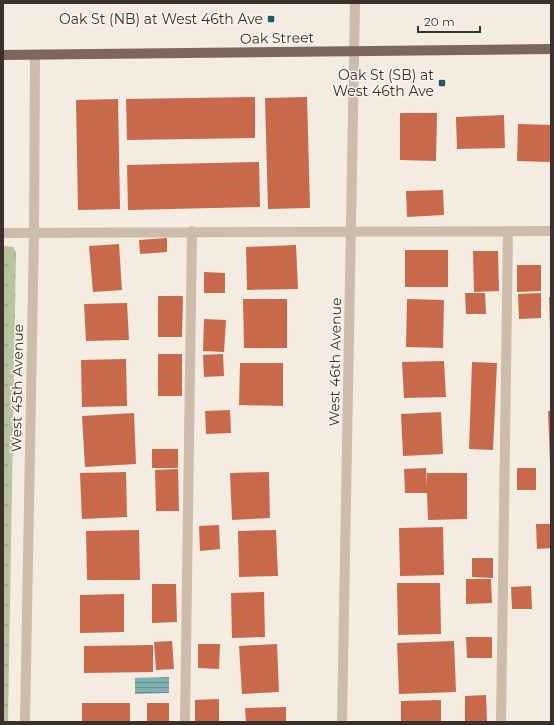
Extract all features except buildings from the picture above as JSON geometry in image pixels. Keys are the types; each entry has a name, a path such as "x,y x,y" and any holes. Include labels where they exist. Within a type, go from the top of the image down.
{"main road":[{"name":"Oak Street","path":"3,55 551,49"}],"street":[{"name":"West 46th Avenue","path":"342,722 355,3"},
{"name":"West 45th Avenue","path":"25,722 34,232 35,55"},
{"path":"3,233 351,230 551,231"},
{"path":"185,722 192,231"},
{"path":"501,722 508,231"}],"green space":[{"path":"3,246 13,247 16,252 8,722 3,722"}],"water":[{"path":"169,677 169,693 135,694 135,678"}],"place":[{"name":"Oak St (NB) at West 46th Ave","path":"271,19"},
{"name":"Oak St (SB) at West 46th Ave","path":"442,83"}]}
